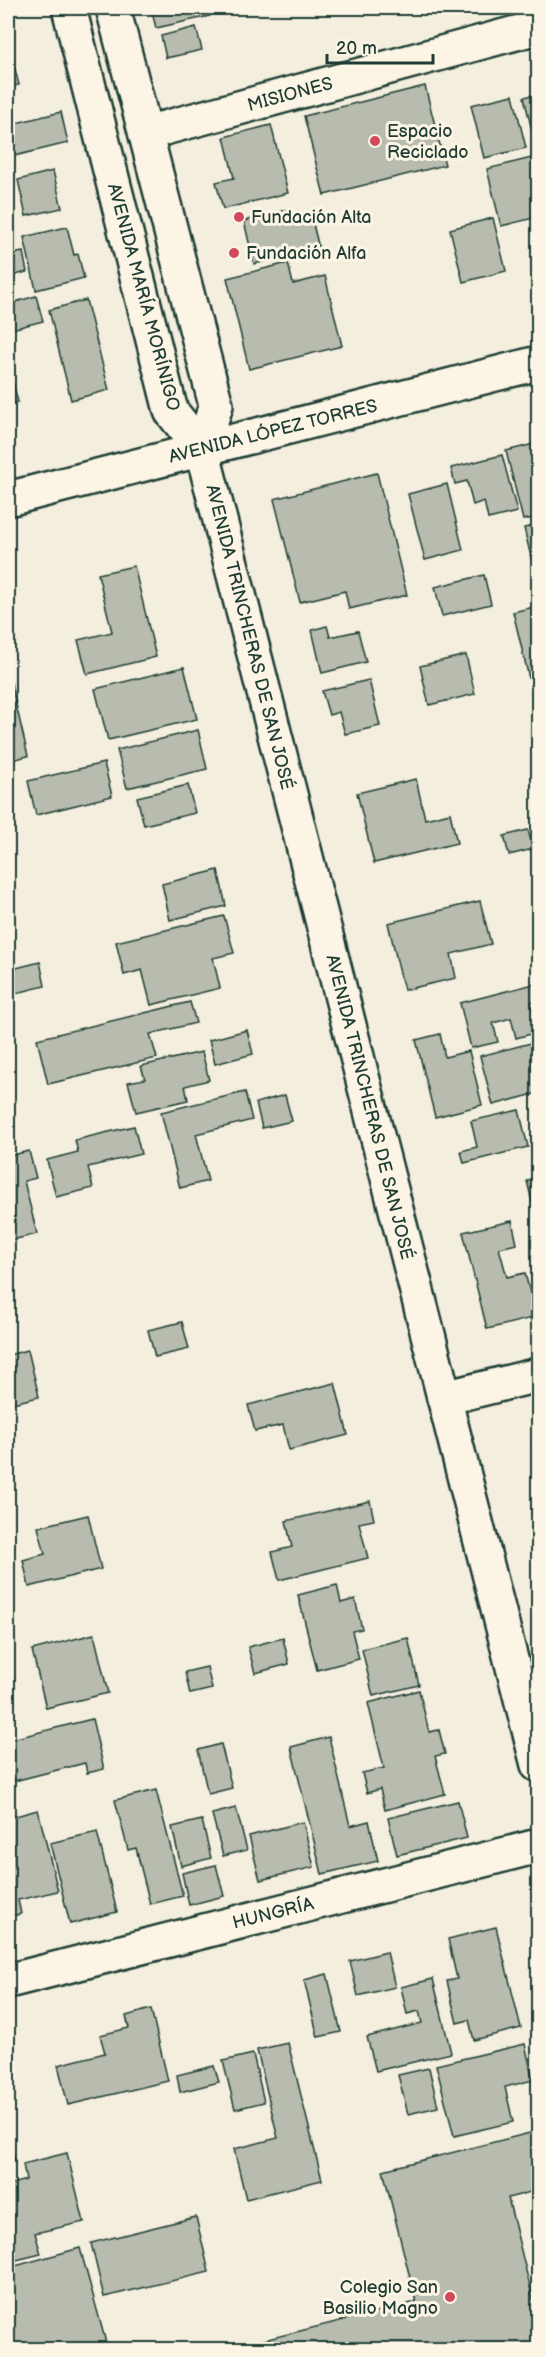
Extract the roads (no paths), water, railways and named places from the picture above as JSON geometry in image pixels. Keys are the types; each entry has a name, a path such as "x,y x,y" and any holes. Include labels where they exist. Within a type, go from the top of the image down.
{"main road":[{"name":"AVENIDA MARÍA MORÍNIGO","path":"69,8 171,411 202,450"},
{"path":"113,8 216,405 202,450"},
{"name":"MISIONES","path":"146,133 538,27"},
{"name":"AVENIDA LÓPEZ TORRES","path":"8,499 538,363"},
{"name":"AVENIDA TRINCHERAS DE SAN JOSÉ","path":"202,450 538,1765"},
{"path":"444,1398 538,1374"},
{"name":"HUNGRÍA","path":"8,1981 538,1846"}],"place":[{"name":"Espacio Reciclado","path":"375,141"},
{"name":"Fundación Alta","path":"239,217"},
{"name":"Fundación Alfa","path":"234,253"},
{"name":"Colegio San Basilio Magno","path":"450,2297"}]}
